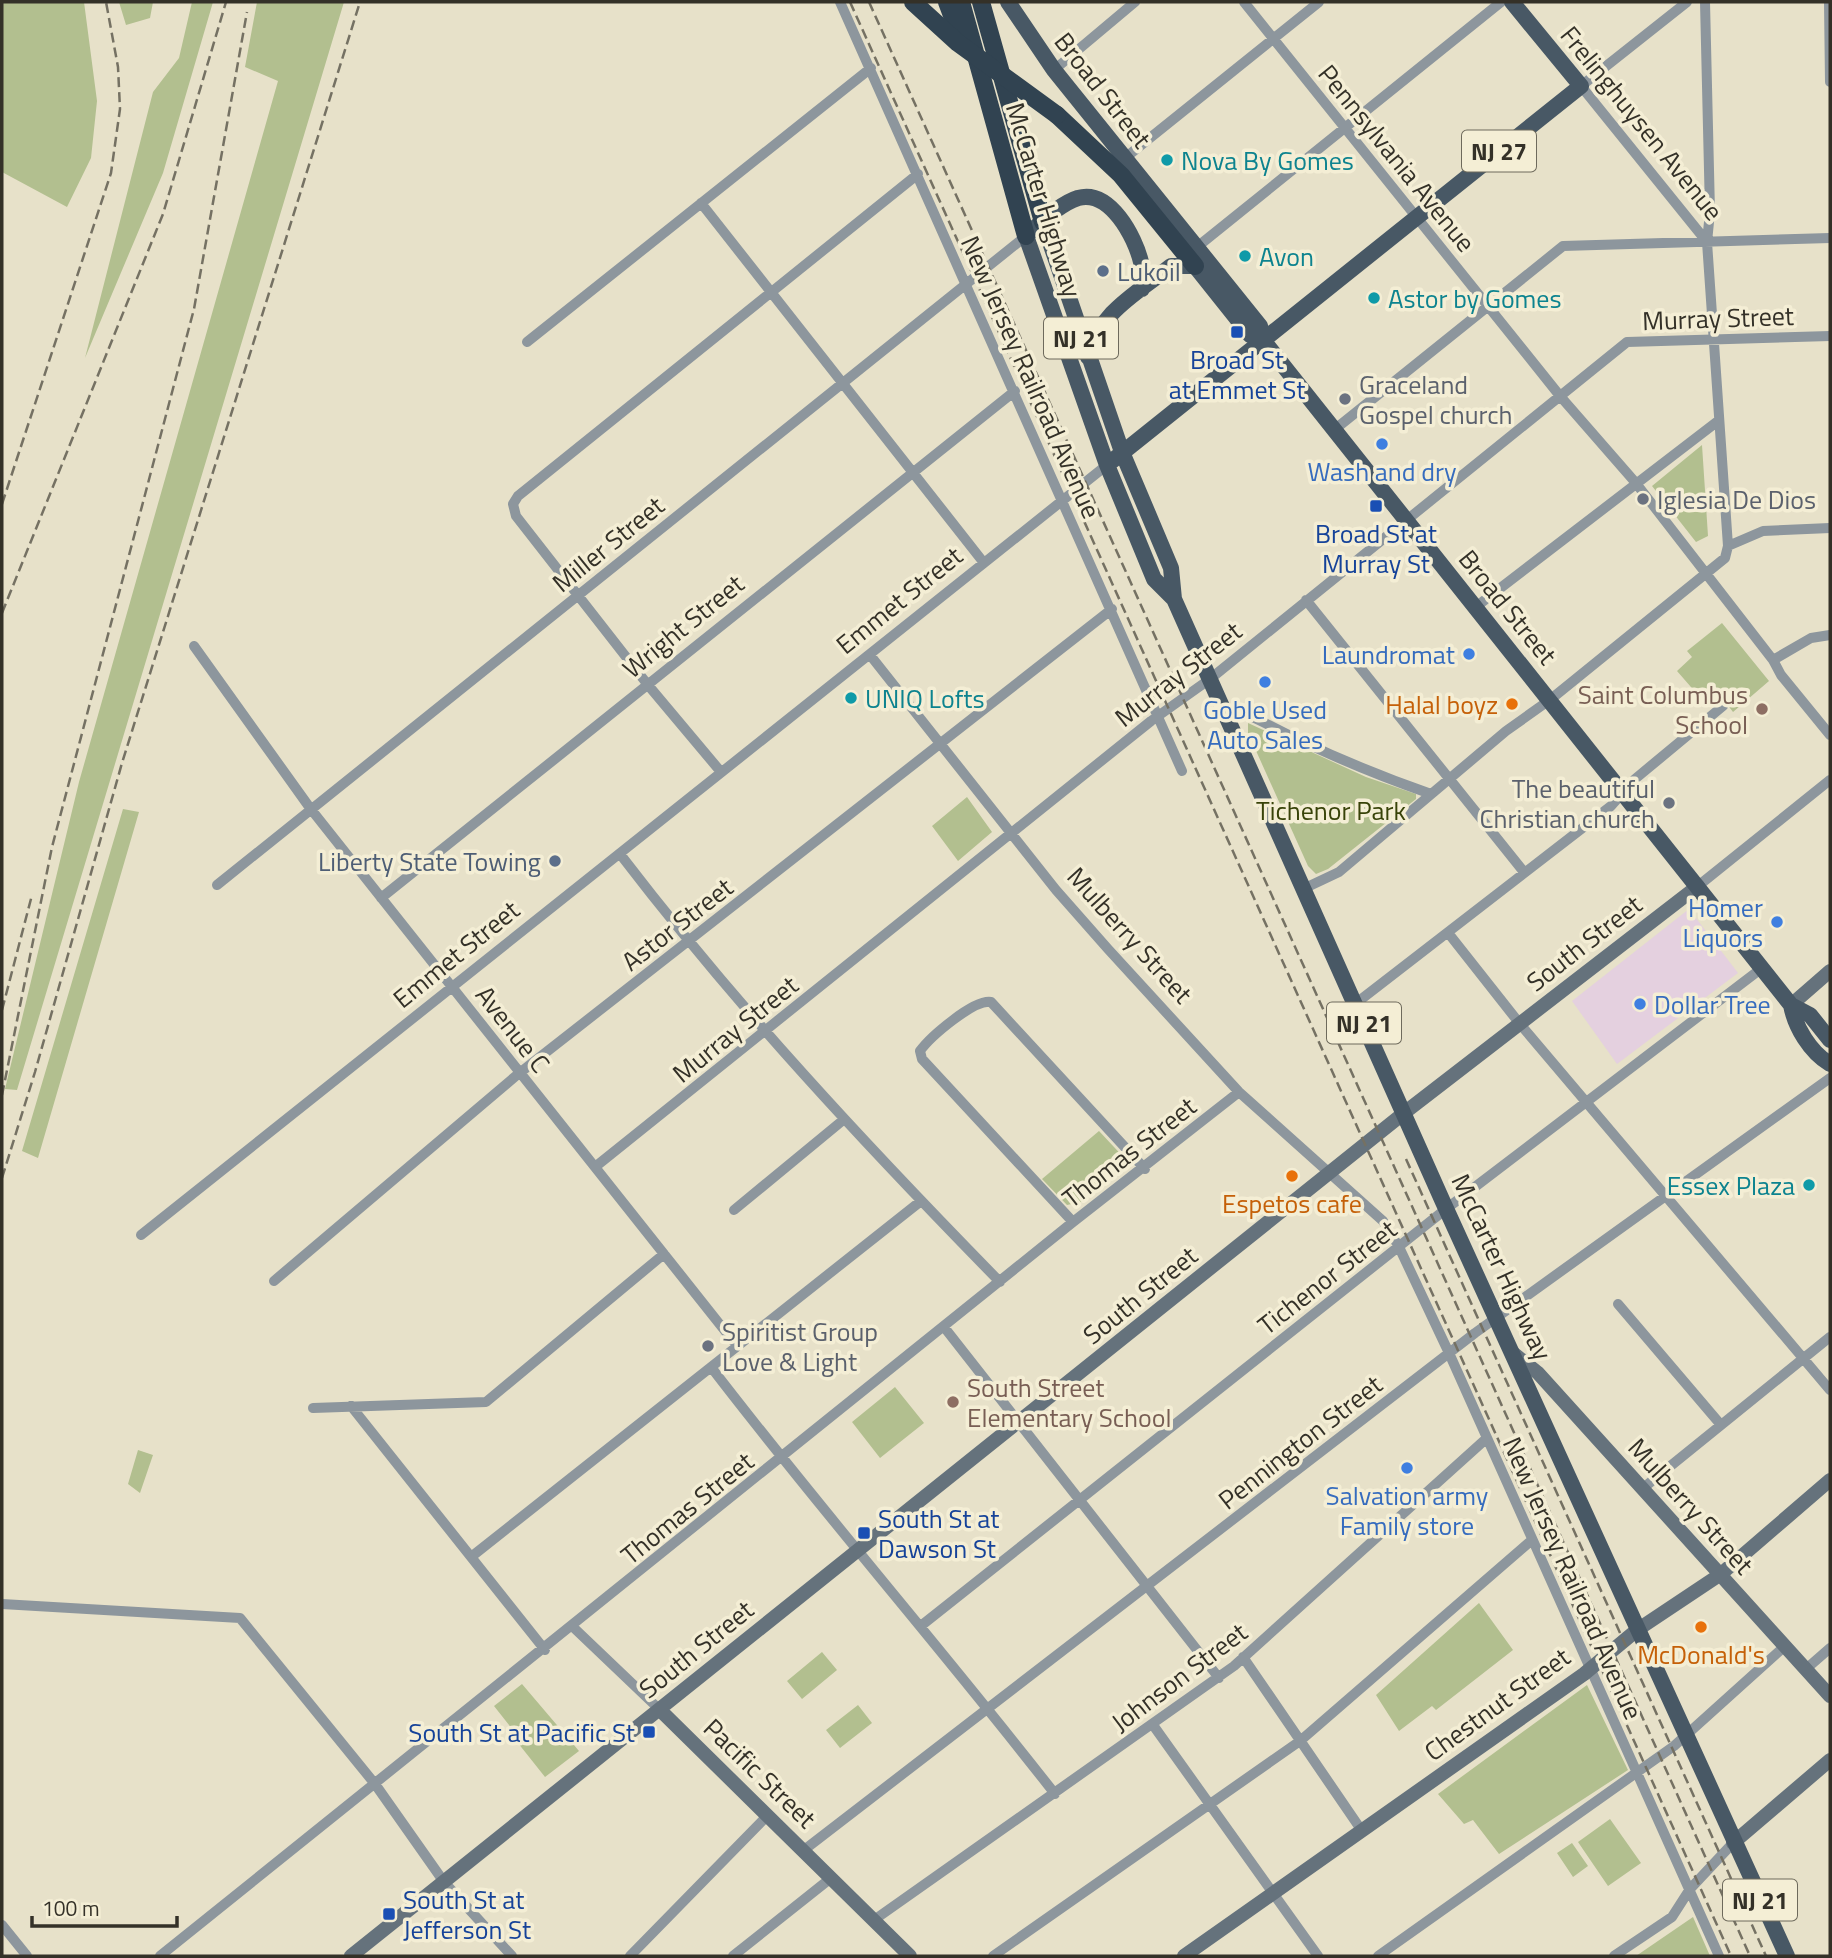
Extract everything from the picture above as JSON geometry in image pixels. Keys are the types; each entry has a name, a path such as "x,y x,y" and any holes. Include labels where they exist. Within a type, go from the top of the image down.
{"highway":[{"path":"913,2 958,43 1056,115 1121,174 1195,266"},
{"path":"947,2 953,18 971,39"},
{"name":"McCarter Highway","path":"961,2 1026,236"},
{"name":"McCarter Highway","path":"981,2 1043,222"}],"main road":[{"name":"Broad Street","path":"1008,2 1054,70 1260,326 1263,340 1334,430 1477,606 1791,1005 1810,1015 1830,1040"},
{"name":"Frelinghuysen Avenue","path":"1512,2 1581,86"},
{"name":"Emmet Street","path":"1107,465 1581,86"},
{"path":"1026,236 1079,198 1104,202 1111,208 1136,249 1142,268 1142,289"},
{"name":"McCarter Highway","path":"1043,222 1122,452 1171,568 1174,599 1446,1209 1498,1317 1733,1843 1787,1956"},
{"name":"McCarter Highway","path":"1026,236 1107,465 1154,579 1174,599"},
{"path":"1088,357 1092,340 1102,323 1171,266 1195,266"},
{"name":"Broad Street","path":"1195,266 1250,335 1263,340"},
{"name":"South Street","path":"351,1956 1330,1175 1404,1113 1698,887"},
{"path":"1791,1005 1830,971"},
{"name":"Broad Street","path":"1791,1005 1795,1024 1822,1059 1830,1064"},
{"name":"Mulberry Street","path":"1513,1353 1538,1373 1830,1696"},
{"name":"Chestnut Street","path":"1184,1956 1584,1675 1590,1667 1637,1630 1721,1574 1830,1480"},
{"name":"Pacific Street","path":"660,1710 910,1956"},
{"path":"1733,1843 1830,1760"}],"street":[{"name":"New Jersey Railroad Avenue","path":"840,2 1182,771"},
{"path":"1054,70 1135,2"},
{"name":"Pennsylvania Avenue","path":"1244,2 1560,396 1709,573 1773,660 1781,676 1830,735"},
{"path":"1125,158 1319,2"},
{"path":"1197,247 1502,2"},
{"name":"Emmet Street","path":"1581,86 1687,2"},
{"path":"1303,890 1339,872 1506,731 1550,699 1725,558 1728,546 1707,242 1710,212 1705,2"},
{"path":"1829,2 1830,82"},
{"path":"527,342 871,68"},
{"name":"Frelinghuysen Avenue","path":"1581,86 1707,242"},
{"path":"721,772 578,596 516,516 513,506 518,496 918,174"},
{"path":"701,203 984,563"},
{"name":"Miller Street","path":"217,885 578,596 771,437 843,383 1026,236"},
{"path":"1334,430 1563,246 1830,238"},
{"name":"Murray Street","path":"595,1167 1157,716 1210,679 1627,342 1830,336"},
{"name":"Wright Street","path":"382,898 1015,391"},
{"path":"1477,606 1635,482 1718,421"},
{"name":"Emmet Street","path":"141,1235 1107,465"},
{"path":"1728,546 1763,531 1830,528"},
{"path":"1306,600 1524,872"},
{"name":"Astor Street","path":"274,1281 520,1073 1112,609"},
{"path":"1773,660 1811,638 1830,635"},
{"name":"Avenue C","path":"194,646 310,808 454,986 737,1346"},
{"name":"Mulberry Street","path":"870,654 1011,833 1100,940 1240,1092 1383,1221"},
{"path":"1355,1004 1611,806 1634,779 1723,706"},
{"path":"1224,708 1242,710 1256,722 1374,774 1431,794"},
{"name":"South Street","path":"1698,887 1830,780"},
{"path":"620,854 688,942 842,1121 1000,1282"},
{"path":"1449,933 1520,1024 1830,1390"},
{"name":"Tichenor Street","path":"922,1625 1446,1209 1762,968"},
{"path":"1073,1222 922,1059 920,1051 927,1041 979,1002 991,1002 1145,1169"},
{"name":"Pennington Street","path":"804,1850 1449,1353 1830,1078"},
{"name":"Thomas Street","path":"160,1956 545,1650 1073,1222 1145,1169 1240,1092"},
{"path":"734,1210 842,1121"},
{"path":"471,1557 921,1201"},
{"name":"New Jersey Railroad Avenue","path":"1383,1221 1399,1247 1449,1353 1719,1956"},
{"path":"313,1408 486,1402 664,1254"},
{"path":"1618,1304 1721,1425"},
{"path":"944,1327 1219,1678"},
{"path":"1642,1489 1830,1337"},
{"path":"711,1367 781,1459 922,1625 1055,1794"},
{"path":"351,1406 545,1650"},
{"name":"Johnson Street","path":"874,1920 1219,1678 1487,1438"},
{"path":"993,1956 1300,1741 1532,1539"},
{"path":"2,1604 240,1618 375,1784 444,1882 512,1956"},
{"name":"Pacific Street","path":"573,1627 660,1710"},
{"path":"1378,1956 1637,1774 1685,1736 1785,1646"},
{"path":"1806,1669 1830,1648"},
{"path":"1243,1657 1362,1831"},
{"path":"1153,1725 1318,1956"},
{"path":"630,1956 768,1815"},
{"path":"1614,1956 1672,1917 1690,1889 1733,1843"},
{"path":"733,1956 831,1878"},
{"path":"2,1925 27,1956"}],"shaded area":[{"path":"1689,909 1738,973 1617,1064 1572,1001"}],"green space":[{"path":"2,2 84,2 97,101 91,158 67,207 2,172"},
{"path":"119,2 153,2 150,18 126,25"},
{"path":"192,2 213,2 163,173 85,358 153,92 179,58"},
{"path":"257,2 344,2 17,1090 5,1089 79,782 278,81 245,67"},
{"path":"1702,445 1708,536 1696,542 1652,486"},
{"path":"1722,623 1769,681 1733,712 1717,691 1704,702 1677,671 1692,657 1687,651"},
{"name":"Tichenor Park","path":"1248,723 1366,777 1416,794 1416,799 1328,869 1316,874 1308,866 1248,733"},
{"path":"967,797 992,832 958,861 932,826"},
{"path":"123,809 139,812 38,1158 22,1151"},
{"path":"1099,1131 1129,1163 1085,1201 1067,1205 1042,1179"},
{"path":"895,1387 924,1423 880,1458 852,1422"},
{"path":"138,1450 153,1455 140,1493 128,1484"},
{"path":"1479,1603 1513,1650 1436,1710 1432,1706 1399,1731 1376,1695"},
{"path":"822,1652 837,1670 802,1699 787,1681"},
{"path":"522,1684 579,1751 545,1777 514,1738 517,1735 494,1706"},
{"path":"1587,1685 1628,1770 1499,1854 1473,1820 1464,1824 1438,1794"},
{"path":"858,1705 872,1723 840,1748 826,1730"},
{"path":"1610,1819 1641,1863 1608,1886 1578,1842"},
{"path":"1572,1843 1588,1866 1573,1877 1557,1853"},
{"path":"1693,1917 1710,1956 1636,1956"}],"railway":[{"path":"2,504 111,173 120,109 118,67 106,2"},
{"path":"2,613 163,214 226,2"},
{"path":"2,1178 35,1072 122,763 360,2"},
{"path":"850,2 1731,1956"},
{"path":"869,2 1750,1956"},
{"path":"2,1095 52,847 194,309 247,12"},
{"path":"2,1010 32,895"},
{"path":"1406,1159 1766,1956"}],"place":[{"name":"Nova By Gomes","path":"1167,160"},
{"name":"Avon","path":"1245,256"},
{"name":"Lukoil","path":"1103,271"},
{"name":"Astor by Gomes","path":"1374,298"},
{"name":"Broad St at Emmet St","path":"1237,332"},
{"name":"Graceland Gospel church","path":"1345,399"},
{"name":"Wash and dry","path":"1382,444"},
{"name":"Iglesia De Dios","path":"1643,499"},
{"name":"Broad St at Murray St","path":"1376,506"},
{"name":"Laundromat","path":"1469,654"},
{"name":"Goble Used Auto Sales","path":"1265,682"},
{"name":"UNIQ Lofts","path":"851,698"},
{"name":"Halal boyz","path":"1512,704"},
{"name":"Saint Columbus School","path":"1762,709"},
{"name":"The beautiful Christian church","path":"1669,803"},
{"name":"Liberty State Towing","path":"555,861"},
{"name":"Homer Liquors","path":"1777,922"},
{"name":"Dollar Tree","path":"1640,1004"},
{"name":"Espetos cafe","path":"1292,1176"},
{"name":"Essex Plaza","path":"1809,1185"},
{"name":"Spiritist Group Love & Light","path":"708,1346"},
{"name":"South Street Elementary School","path":"953,1402"},
{"name":"Salvation army Family store","path":"1407,1468"},
{"name":"South St at Dawson St","path":"864,1533"},
{"name":"McDonald's","path":"1701,1627"},
{"name":"South St at Pacific St","path":"649,1732"},
{"name":"South St at Jefferson St","path":"389,1914"}]}
